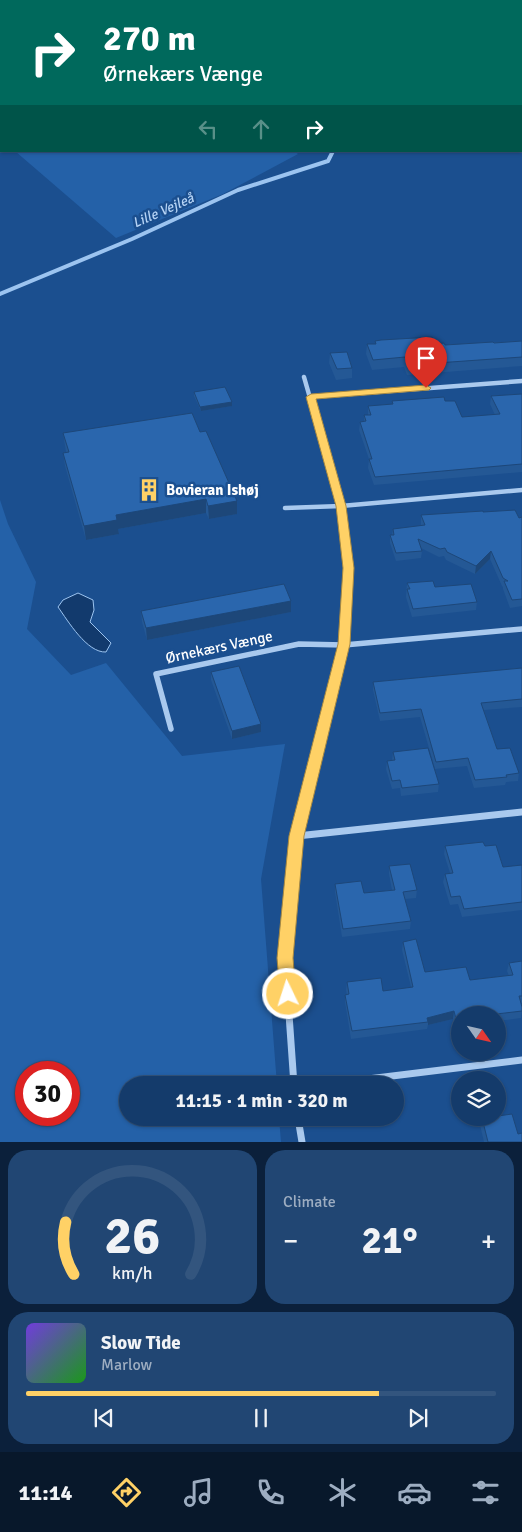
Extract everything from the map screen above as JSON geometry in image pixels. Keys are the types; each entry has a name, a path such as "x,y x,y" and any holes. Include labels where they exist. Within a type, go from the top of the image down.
{"street":[{"path":"293,1076 285,958 296,836 344,644 348,568 341,506 304,378"},
{"path":"311,397 522,381"},
{"path":"286,508 341,506 522,490"},
{"name":"Ørnekærs Vænge","path":"171,729 156,674 299,644 344,644 522,629"},
{"path":"296,836 522,812"},
{"path":"392,1076 522,1060"},
{"path":"299,1126 302,1142"}],"shaded area":[{"path":"16,152 295,152 298,154 223,194 116,238"},
{"path":"0,500 8,524 36,582 27,629 71,675 106,663 182,756 285,744 261,879 276,1076 119,1076 119,1126 280,1126 281,1142 0,1142"},
{"path":"78,593 93,600 94,610 90,622 111,643 106,652 99,651 85,642 58,607 63,600"}],"building":[{"path":"432,337 435,344 444,343 445,345 522,341 522,357 408,365 405,357 373,360 367,344 376,344 375,341 381,340"},
{"path":"347,352 352,368 337,369 330,353"},
{"path":"225,387 232,402 200,407 194,392"},
{"path":"522,394 522,464 375,477 369,459 372,459 360,422 366,421 364,415 371,415 368,406 393,404 392,401 444,397 445,401 455,401 462,417 500,414 491,396"},
{"name":"Bovieran Ishøj","path":"192,413 200,432 206,431 237,501 208,506 206,499 116,515 117,520 84,526 63,453 69,452 63,433"},
{"path":"515,510 519,518 522,517 522,599 512,600 504,581 508,581 503,578 491,551 476,566 447,552 445,548 440,549 418,539 422,551 396,553 390,535 394,535 393,529 425,525 421,515"},
{"path":"433,581 435,587 471,584 477,602 413,609 407,589 410,589 407,583"},
{"path":"284,584 291,601 146,628 141,611"},
{"path":"239,666 261,724 232,731 211,672"},
{"path":"522,668 522,699 481,703 497,749 510,748 519,773 506,775 507,777 475,780 468,758 436,762 421,709 380,713 373,682"},
{"path":"428,748 439,784 402,788 400,780 392,781 387,761 395,760 393,752"},
{"path":"483,842 485,846 496,845 503,867 522,865 522,902 464,909 460,896 451,897 445,874 453,873 445,846"},
{"path":"410,864 417,890 403,892 411,921 343,929 335,884 361,881 364,893 395,890 389,866"},
{"path":"416,939 425,972 466,967 470,980 513,975 509,963 522,961 522,996 519,996 522,1011 506,1013 506,1006 451,1006 451,1012 427,1018 428,1022 352,1031 345,995 349,994 347,982 381,978 383,991 413,987 403,942"},
{"path":"512,1114 518,1134 522,1133 522,1142 488,1142 484,1126 506,1126 506,1115"}],"waterway":[{"name":"Lille Vejleå","path":"0,294 132,239 238,190 328,161 332,152"}],"place":[{"name":"Bovieran Ishøj","path":"149,490"}],"route":[{"path":"288,994 285,958 296,836 344,644 348,568 341,506 311,397 426,388"}]}
